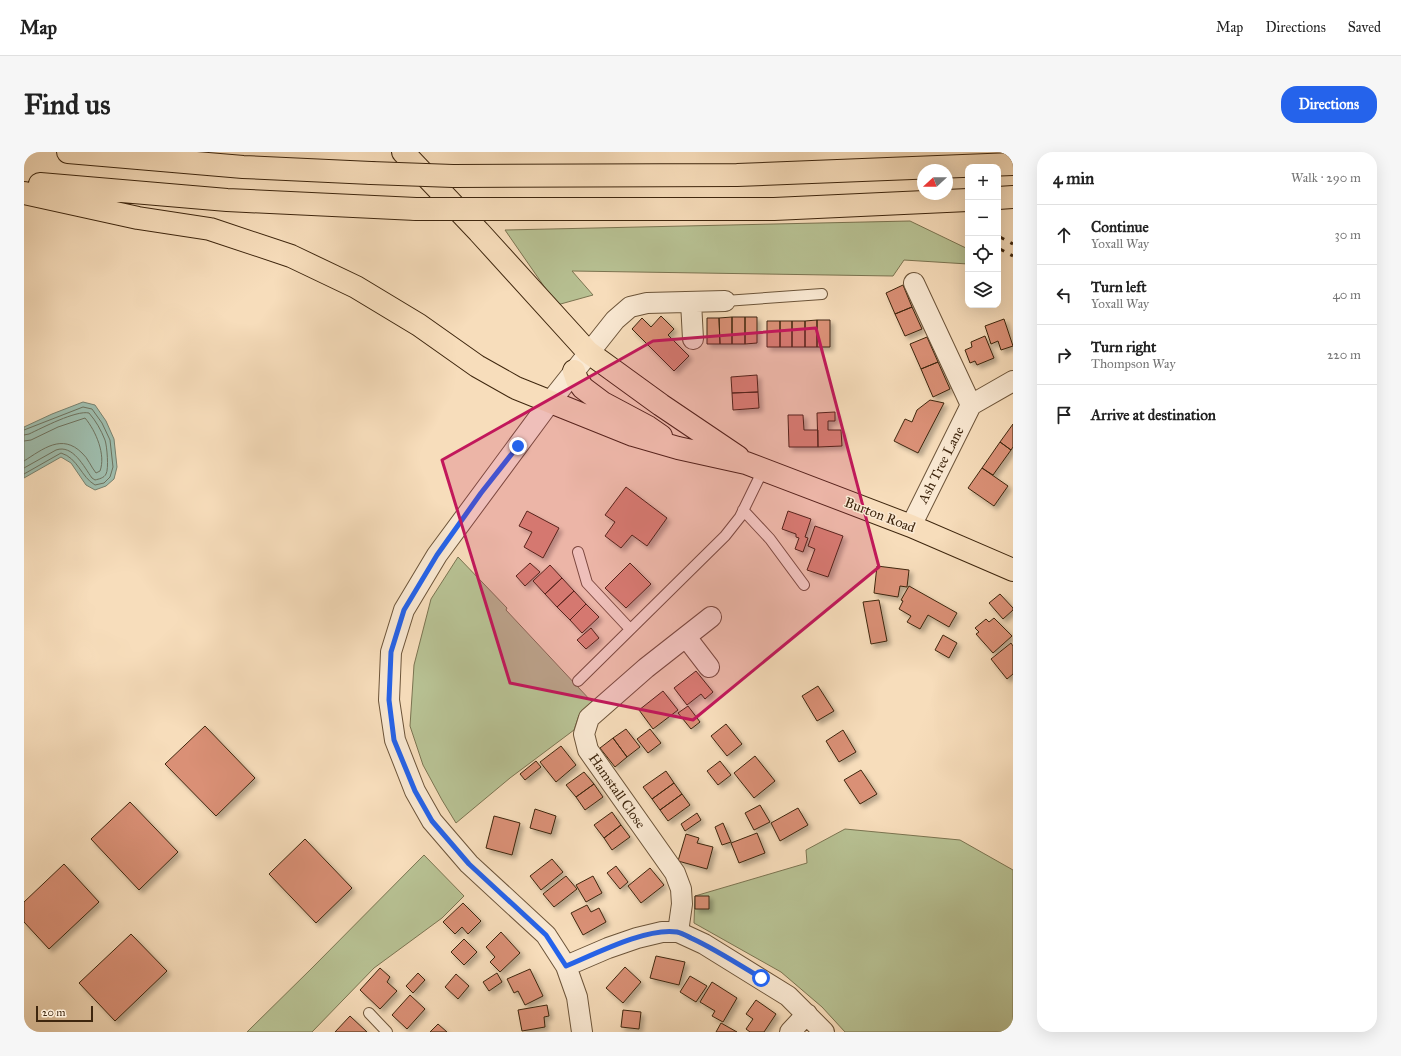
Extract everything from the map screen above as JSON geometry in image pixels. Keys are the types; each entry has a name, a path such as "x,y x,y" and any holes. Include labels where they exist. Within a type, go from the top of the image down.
{"highway":[{"path":"68,152 243,167 453,176 737,175 1013,164"},
{"path":"403,152 479,232 588,352 661,405 754,466"},
{"path":"24,183 227,200 416,209 774,209 965,200"},
{"path":"24,193 138,218 210,229 291,256 356,287 419,325 477,366 516,388 633,435 678,448 754,466"},
{"path":"1001,198 1013,198"},
{"path":"574,370 577,380 583,388 602,402 648,427 678,448"},
{"name":"Burton Road","path":"754,466 910,526 1013,570"}],"street":[{"path":"914,283 971,405 1013,381"},
{"path":"582,1032 577,997 566,966 546,935 469,864 432,821 415,791 394,740 389,700 391,652 404,610 437,555 481,493 574,370 615,320 630,308 647,303 725,301"},
{"path":"691,302 693,339"},
{"name":"Ash Tree Lane","path":"910,526 971,405"},
{"name":"Hamstall Close","path":"678,932 682,904 682,889 675,873 588,750 584,734 589,718 646,668 711,617"},
{"path":"686,637 709,667"},
{"path":"566,966 608,948 637,938 662,932 678,932 704,944 788,996 824,1032"},
{"path":"790,1032 807,1014"}],"lane":[{"path":"725,301 822,294"},
{"path":"578,681 630,628 725,536 743,510 754,466"},
{"path":"743,510 770,539 804,584"},
{"path":"578,552 587,583 630,628"},
{"path":"369,1013 387,1032"}],"highlighted area":[{"path":"816,328 879,567 693,720 510,683 442,460 653,341"}],"green space":[{"path":"910,221 965,248 965,264 904,260 893,276 572,271 593,295 557,305 505,230"},
{"path":"458,557 507,608 506,610 592,702 579,715 574,730 510,778 456,823 423,765 410,726 414,665 431,599"},
{"path":"845,829 960,840 1013,870 1013,1032 845,1032 822,1007 781,972 694,923 695,896 807,863 806,850"},
{"path":"424,855 464,896 442,918 374,968 312,1032 247,1032 312,968"}],"water":[{"path":"83,402 95,405 106,421 114,439 117,467 114,479 106,486 95,490 86,485 71,463 61,457 24,478 24,427"}],"building":[{"path":"903,285 912,307 895,314 886,293"},
{"path":"912,307 922,329 905,336 895,314"},
{"path":"661,316 674,329 668,335 689,356 674,371 632,329 642,318 651,327"},
{"path":"732,317 745,317 745,344 732,344"},
{"path":"732,317 732,344 720,344 719,318"},
{"path":"745,317 757,317 757,343 745,344"},
{"path":"707,318 719,318 720,344 707,344"},
{"path":"1004,319 1013,346 1001,350 998,341 991,344 985,326"},
{"path":"817,320 817,347 805,347 805,321"},
{"path":"817,320 830,320 830,347 817,347"},
{"path":"767,321 780,321 780,347 767,347"},
{"path":"780,321 792,321 792,347 780,347"},
{"path":"792,321 805,321 805,347 792,347"},
{"path":"985,336 994,358 977,365 975,361 970,363 965,350 972,347 971,342"},
{"path":"927,337 938,362 921,369 910,344"},
{"path":"938,362 950,389 933,397 921,369"},
{"path":"757,375 758,392 732,393 731,377"},
{"path":"758,392 759,408 733,410 732,393"},
{"path":"930,400 944,403 918,453 894,441 905,419 912,422 917,410"},
{"path":"835,412 835,421 828,421 828,430 841,430 842,446 818,447 817,413"},
{"path":"788,415 803,415 804,430 818,430 818,447 789,447"},
{"path":"1013,424 1013,447 1011,450 1000,442"},
{"path":"1000,442 1011,450 993,475 982,468"},
{"path":"982,468 1008,486 994,506 968,488"},
{"path":"626,487 667,518 647,546 632,535 621,548 605,536 615,522 605,515"},
{"path":"527,511 559,528 543,558 524,547 532,532 519,526"},
{"path":"788,511 811,519 805,537 808,538 803,552 795,549 799,538 796,537 796,534 782,529"},
{"path":"815,526 843,536 828,577 807,570 815,549 808,546"},
{"path":"530,563 540,572 525,586 516,576"},
{"path":"630,563 651,584 626,608 605,588"},
{"path":"550,565 562,578 545,594 533,581"},
{"path":"877,566 909,570 907,587 900,586 898,597 874,593"},
{"path":"562,578 574,591 557,607 545,594"},
{"path":"909,586 957,613 949,627 928,615 920,629 907,622 911,616 899,609 903,601 901,600"},
{"path":"574,591 586,604 570,620 557,607"},
{"path":"1000,594 1013,608 1013,610 1003,619 989,603"},
{"path":"879,600 887,641 871,644 863,602"},
{"path":"586,604 599,617 582,633 570,620"},
{"path":"994,618 1012,636 993,653 976,634 979,632 975,628 986,619 989,622"},
{"path":"591,628 599,638 586,649 577,640"},
{"path":"943,635 957,643 949,658 935,650"},
{"path":"1011,643 1013,646 1013,674 1007,679 991,659"},
{"path":"696,671 713,692 705,699 701,694 687,705 674,688"},
{"path":"818,686 834,711 817,721 802,696"},
{"path":"663,691 678,710 653,729 639,710"},
{"path":"688,706 700,722 691,729 678,713"},
{"path":"726,724 742,744 727,756 711,736"},
{"path":"205,726 255,778 216,816 165,764"},
{"path":"626,729 640,747 627,757 613,738"},
{"path":"650,729 661,743 648,753 637,739"},
{"path":"843,730 856,752 839,762 826,741"},
{"path":"613,738 627,757 615,767 600,748"},
{"path":"561,746 576,765 556,782 540,762"},
{"path":"755,756 775,781 754,798 734,773"},
{"path":"536,761 541,767 525,780 520,774"},
{"path":"720,761 731,775 718,785 707,771"},
{"path":"861,770 877,794 860,804 844,780"},
{"path":"666,771 674,783 652,799 643,787"},
{"path":"584,772 594,784 576,797 566,785"},
{"path":"674,783 682,794 660,810 652,799"},
{"path":"594,784 603,797 585,810 576,797"},
{"path":"682,794 690,805 668,821 660,810"},
{"path":"130,802 178,852 139,890 91,839"},
{"path":"760,805 770,822 754,830 745,813"},
{"path":"798,808 808,825 780,841 771,823"},
{"path":"535,809 556,816 551,834 530,828"},
{"path":"612,812 621,825 604,838 594,825"},
{"path":"697,813 701,820 685,831 681,824"},
{"path":"494,816 520,823 512,855 486,848"},
{"path":"723,823 731,842 722,845 715,827"},
{"path":"621,825 630,837 612,850 604,838"},
{"path":"757,833 765,853 739,863 731,843"},
{"path":"686,834 699,838 697,843 713,847 707,869 678,861"},
{"path":"305,839 352,888 316,923 269,874"},
{"path":"552,859 563,872 541,890 530,876"},
{"path":"64,864 99,902 49,949 24,922 24,902"},
{"path":"616,866 628,882 620,889 607,873"},
{"path":"650,868 664,885 641,903 628,886"},
{"path":"566,876 577,889 554,907 543,894"},
{"path":"593,876 602,893 586,902 576,885"},
{"path":"695,896 709,896 709,909 695,909"},
{"path":"463,903 481,921 468,934 462,927 455,934 443,922"},
{"path":"587,905 591,912 599,908 606,922 583,935 571,913"},
{"path":"501,932 520,953 500,972 490,962 495,957 486,947"},
{"path":"131,934 167,971 115,1021 79,983"},
{"path":"464,939 477,952 464,965 451,952"},
{"path":"656,956 685,962 679,985 650,978"},
{"path":"625,967 641,982 623,1003 606,988"},
{"path":"380,968 390,977 387,982 397,991 380,1009 360,990"},
{"path":"530,969 543,996 525,1005 518,991 514,993 507,979"},
{"path":"418,973 425,980 413,993 406,986"},
{"path":"497,973 502,982 489,991 483,982"},
{"path":"456,974 469,986 458,999 445,987"},
{"path":"690,976 707,986 696,1002 680,992"},
{"path":"712,982 737,998 723,1022 712,1016 715,1011 700,1002"},
{"path":"410,995 425,1009 407,1029 392,1015"},
{"path":"756,1000 776,1014 764,1032 750,1032 746,1029 753,1019 746,1014"},
{"path":"547,1005 549,1016 544,1017 545,1027 522,1031 518,1010"},
{"path":"623,1010 641,1012 639,1029 621,1027"},
{"path":"350,1016 367,1032 335,1032"},
{"path":"721,1023 737,1032 716,1032"},
{"path":"438,1024 447,1032 430,1032"}],"railway":[{"path":"1001,238 1013,244"},
{"path":"1001,250 1013,256"}],"route":[{"path":"518,446 481,493 437,555 404,610 391,652 389,700 394,740 415,791 432,821 469,864 546,935 566,966 608,948 637,938 662,932 678,932 704,944 761,978"}]}
